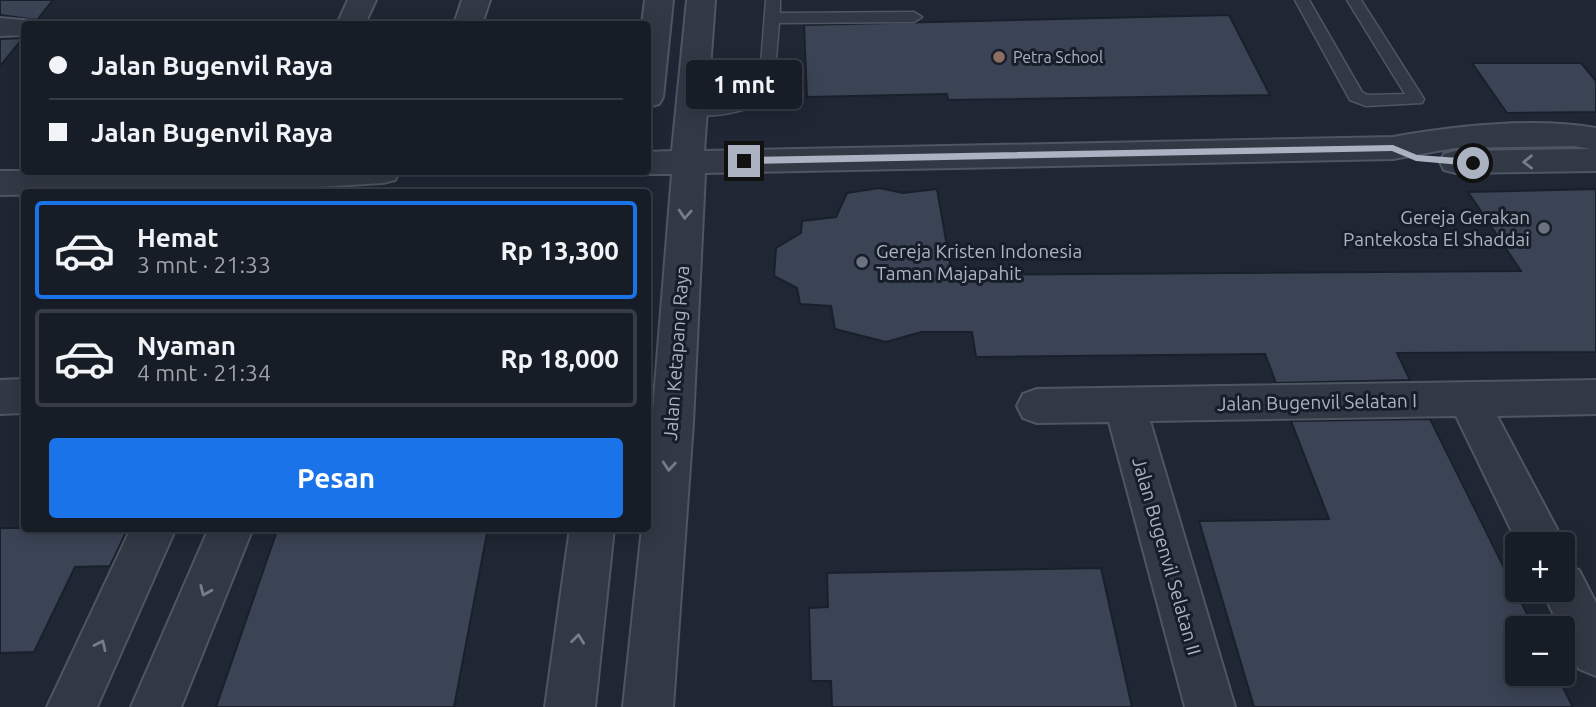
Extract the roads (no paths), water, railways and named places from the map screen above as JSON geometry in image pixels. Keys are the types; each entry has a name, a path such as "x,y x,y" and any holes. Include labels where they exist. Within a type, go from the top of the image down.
{"street":[{"path":"352,21 362,0"},
{"path":"469,21 476,0"},
{"path":"651,71 659,0"},
{"name":"Jalan Ketapang Raya","path":"648,707 673,423 689,162 687,142 701,0"},
{"path":"0,27 21,27"},
{"path":"651,163 1393,148 1454,136 1574,135 1596,139"},
{"path":"1393,148 1416,158 1437,162 1596,160"},
{"path":"0,183 271,175"},
{"path":"0,397 21,396"},
{"name":"Jalan Bugenvil Selatan I","path":"1037,406 1596,397"},
{"path":"1468,399 1535,532"},
{"name":"Jalan Bugenvil Selatan II","path":"1125,406 1210,707"},
{"path":"72,707 152,532"},
{"path":"156,707 229,532"},
{"path":"570,707 592,532"},
{"path":"1571,602 1596,652"}],"lane":[{"path":"690,109 741,105 762,96 769,84 773,0"},
{"path":"1302,0 1356,96 1366,101 1416,99 1354,0"},
{"path":"774,18 914,17"}],"place":[{"name":"Petra School","path":"999,57"},
{"name":"Gereja Gerakan Pantekosta El Shaddai","path":"1544,228"},
{"name":"Gereja Kristen Indonesia Taman Majapahit","path":"862,262"}]}
